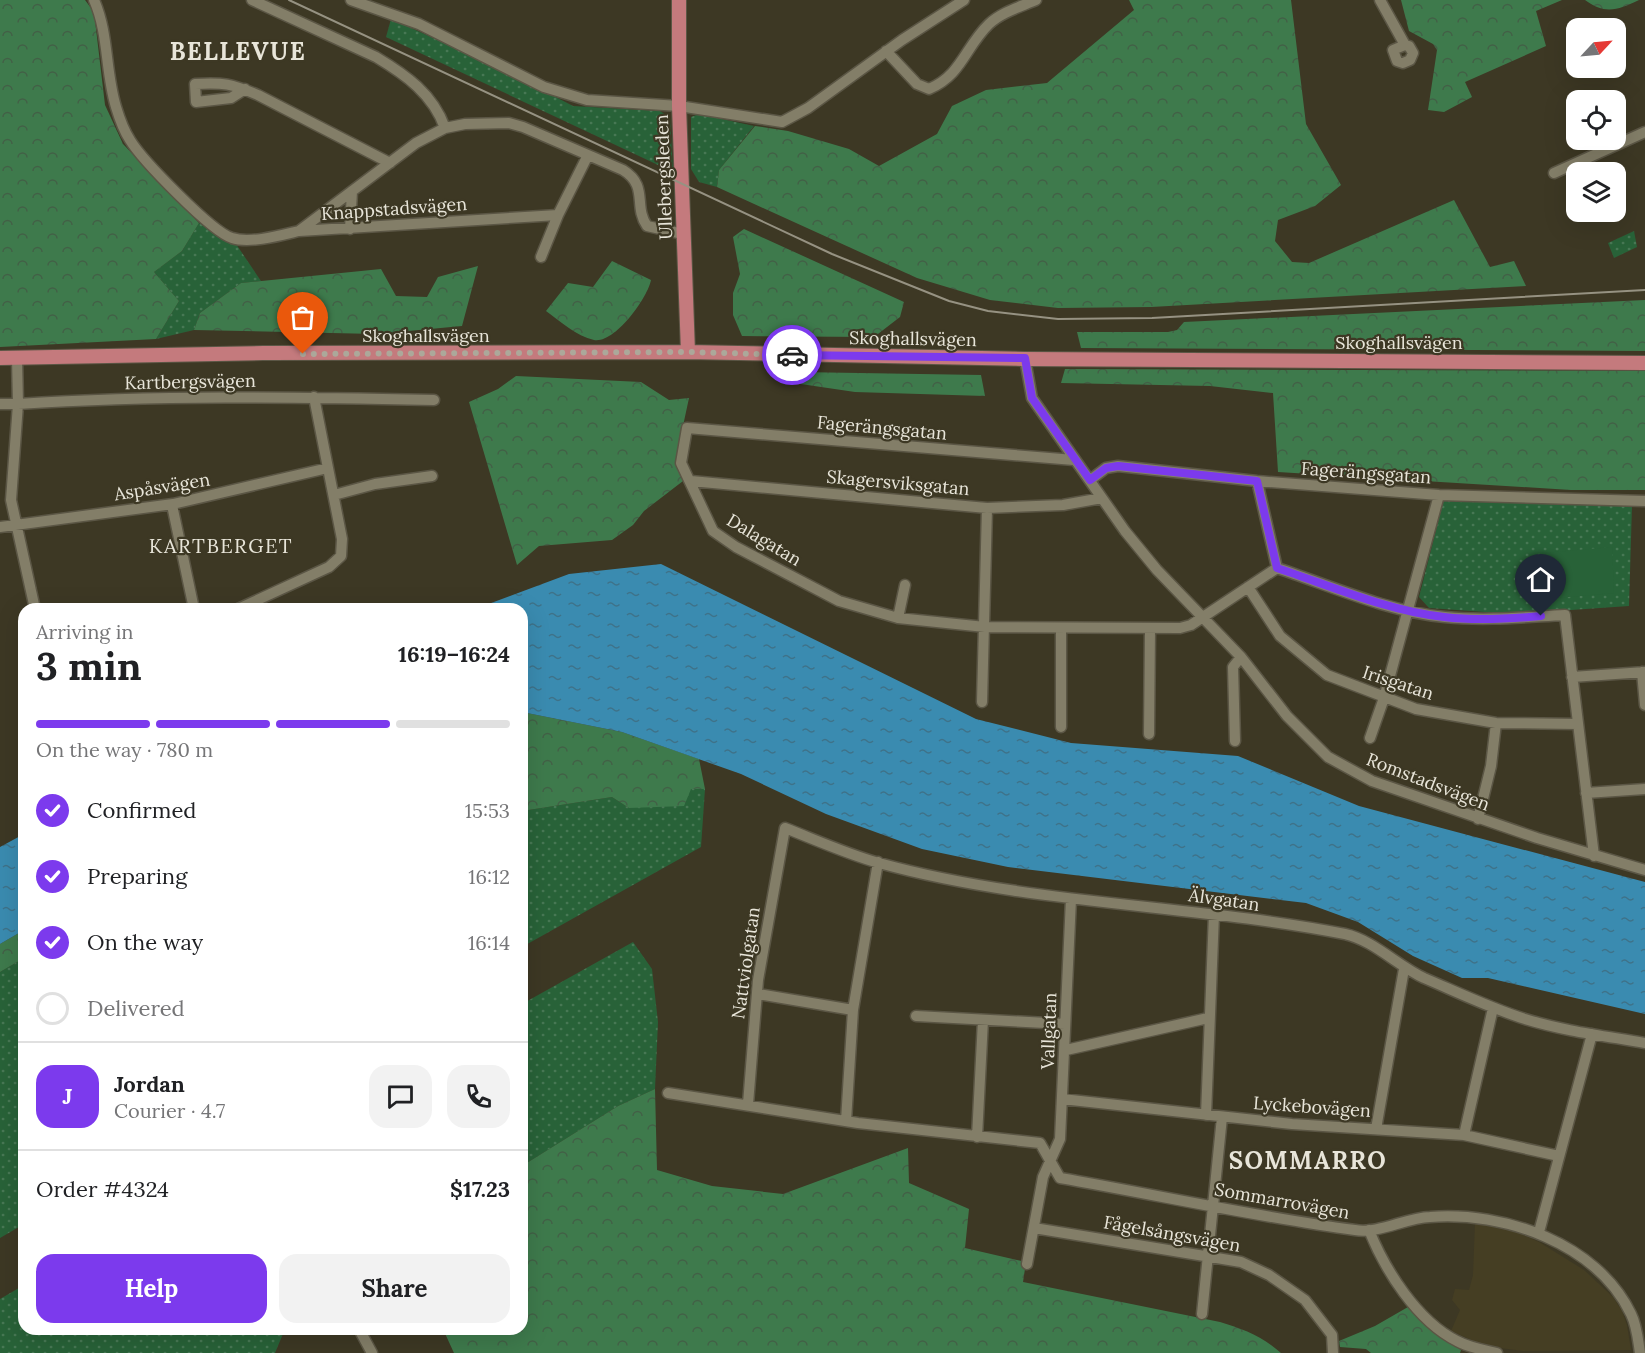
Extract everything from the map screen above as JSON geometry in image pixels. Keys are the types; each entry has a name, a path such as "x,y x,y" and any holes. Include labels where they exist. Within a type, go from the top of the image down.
{"main road":[{"name":"Ullebergsleden","path":"679,0 679,106 688,352"},
{"name":"Skoghallsvägen","path":"0,358 263,353 688,352 1025,358 1645,363"}],"street":[{"name":"Knappstadsvägen","path":"94,0 104,24 116,106 130,140 151,167 216,228 232,238 269,238 300,231 558,215"},
{"path":"252,0 393,67 431,100 445,128"},
{"path":"351,0 419,24 544,87 587,100 679,106 782,122 808,108 886,51 964,0"},
{"path":"886,51 918,84 929,90 946,82 988,25 1012,9 1036,0"},
{"path":"1380,0 1405,45"},
{"path":"245,89 390,163"},
{"path":"300,231 416,143 445,128 486,122 509,123 538,131 634,177 639,191 642,218 647,226 683,234"},
{"path":"1554,173 1645,132"},
{"path":"541,257 558,215 588,155"},
{"path":"350,229 352,191"},
{"path":"17,358 18,404 11,500 34,603"},
{"name":"Romstadsvägen","path":"1025,358 1032,398 1101,498 1157,570 1241,657 1287,716 1328,757 1372,781 1478,819 1645,870"},
{"path":"250,603 338,561 343,549 314,397"},
{"name":"Kartbergsvägen","path":"0,404 153,398 314,397 434,400"},
{"name":"Fagerängsgatan","path":"687,428 1074,460"},
{"name":"Dalagatan","path":"687,428 681,463 713,531 736,547 839,601 898,618 985,627 1180,628 1191,625 1277,568"},
{"name":"Fagerängsgatan","path":"1090,480 1106,468 1118,466 1257,481 1439,495 1645,501"},
{"name":"Aspåsvägen","path":"0,527 172,505 328,468"},
{"path":"334,495 375,484 432,476"},
{"name":"Skagersviksgatan","path":"691,481 987,508 1063,505 1101,498"},
{"path":"1257,481 1277,568 1406,610 1444,617 1503,620 1565,615 1594,856"},
{"path":"1370,738 1384,698 1439,495"},
{"path":"172,505 193,603"},
{"path":"982,702 987,508"},
{"path":"898,618 905,585"},
{"name":"Irisgatan","path":"1248,588 1280,636 1328,675 1416,709 1496,723 1578,724"},
{"path":"1061,628 1061,727"},
{"path":"1149,734 1150,629"},
{"path":"1235,741 1233,667 1241,657"},
{"path":"1572,677 1643,672 1645,705"},
{"path":"1478,819 1491,766 1496,723"},
{"path":"1586,793 1645,789"},
{"name":"Älvgatan","path":"785,828 878,862 954,880 1071,899 1214,914 1348,935 1373,948 1404,969 1493,1008 1527,1020 1645,1043"},
{"name":"Nattviolgatan","path":"744,1104 759,969 785,828"},
{"path":"846,1121 853,1010 878,862"},
{"name":"Vallgatan","path":"1027,1264 1043,1177 1060,1139 1066,1050 1065,1024 1071,899"},
{"path":"1206,1115 1208,1018 1214,914"},
{"path":"1376,1129 1404,969"},
{"path":"758,993 853,1010"},
{"path":"1464,1135 1493,1008"},
{"path":"916,1016 1065,1024"},
{"path":"1066,1050 1208,1018"},
{"path":"977,1137 983,1020"},
{"path":"1539,1232 1592,1034"},
{"path":"668,1093 744,1104"},
{"name":"Lyckebovägen","path":"1062,1099 1222,1117 1464,1135 1559,1156"},
{"name":"Sommarrovägen","path":"744,1104 846,1121 1040,1143 1060,1178 1357,1231 1428,1217 1455,1216 1507,1222 1539,1232 1576,1256 1618,1293 1631,1314 1640,1353"},
{"path":"1202,1314 1222,1117"},
{"name":"Fågelsångsvägen","path":"1034,1228 1207,1254 1241,1262 1269,1275 1305,1300 1332,1335 1333,1353"},
{"path":"1369,1230 1395,1282 1444,1332 1472,1347 1497,1353"},
{"path":"362,1335 372,1353"}],"shaded area":[{"path":"1475,1223 1519,1233 1539,1242 1584,1270 1613,1297 1622,1311 1631,1350 1523,1351 1485,1346 1451,1331 1460,1310 1452,1300 1455,1289 1469,1290 1473,1275"}],"green space":[{"path":"0,0 85,0 94,12 105,105 123,144 199,223 182,251 154,272 179,301 156,339 0,347"},
{"path":"1129,0 1291,0 1306,124 1341,185 1315,206 1278,220 1275,241 1292,262 1309,263 1454,200 1490,267 1514,261 1526,286 1151,307 1058,308 990,300 917,278 717,187 719,170 755,126 788,131 849,149 879,166 937,134 952,106 986,90 1047,83 1134,10"},
{"path":"1401,0 1562,0 1536,11 1546,46 1465,82 1472,97 1444,112 1428,110 1437,50 1433,44 1409,31"},
{"path":"1585,0 1639,0 1618,8 1605,9"},
{"path":"391,19 498,67 573,106 660,111 670,118 673,172 386,37"},
{"path":"699,114 754,126 719,170 717,187 699,182 691,169 691,117"},
{"path":"199,223 236,244 261,281 241,283 200,313 194,330 156,339 179,301 154,272 182,251"},
{"path":"744,229 904,302 900,317 874,337 742,336 733,315 733,293 740,274 733,237"},
{"path":"1634,231 1637,247 1614,258 1608,243"},
{"path":"612,261 651,280 637,308 611,335 594,340 587,338 568,328 546,311 568,283 593,287"},
{"path":"478,266 462,326 376,334 194,330 200,313 241,283 381,269 396,296 427,297 438,277"},
{"path":"1645,300 1645,351 1081,348 1077,332 1168,332 1177,330 1184,322"},
{"path":"1065,369 1645,371 1645,490 1571,490 1278,472 1273,393 1210,386 1061,383"},
{"path":"798,372 981,375 985,396 855,392 794,383"},
{"path":"516,376 641,382 669,400 689,398 675,463 683,481 644,511 633,525 612,540 539,546 517,565 469,402 498,389"},
{"path":"1444,499 1632,506 1629,606 1513,614 1429,608 1419,597"},
{"path":"1612,547 1614,593 1546,599 1542,553"},
{"path":"528,713 622,732 699,759 705,789 691,789 684,806 629,808 612,797 528,810"},
{"path":"691,789 705,789 701,847 528,944 528,810 612,797 629,808"},
{"path":"18,934 18,962 0,972 0,944"},
{"path":"633,942 652,969 658,1022 655,1089 618,1106 528,1162 528,1001"},
{"path":"18,962 18,1228 0,1238 0,972"},
{"path":"655,1089 657,1170 712,1186 783,1194 908,1148 909,1183 969,1209 965,1248 1026,1262 1023,1282 1220,1322 1252,1334 1281,1353 454,1353 446,1335 528,1335 528,1162 618,1106"},
{"path":"18,1288 18,1335 282,1335 275,1353 0,1353 0,1299"},
{"path":"1408,1307 1441,1338 1461,1350 1460,1353 1371,1353 1366,1349 1340,1347 1339,1341 1375,1326"}],"water":[{"path":"661,564 976,719 1071,743 1238,756 1359,806 1645,882 1645,1014 1488,978 1462,978 1413,956 1358,922 1306,903 1008,867 922,849 826,814 741,774 622,732 528,713 528,603 491,603 569,574"},
{"path":"18,837 18,934 0,944 0,847"}],"railway":[{"path":"289,0 832,254 949,301 988,311 1058,319 1152,318 1645,290"}],"way so far":[{"path":"303,354 688,352 792,355"}],"district":[{"name":"BELLEVUE","path":"238,52"},
{"name":"KARTBERGET","path":"221,546"},
{"name":"SOMMARRO","path":"1308,1161"}],"route":[{"path":"792,355 1025,358 1032,398 1090,480 1106,468 1118,466 1257,481 1277,568 1406,610 1444,617 1503,620 1541,616"}]}
